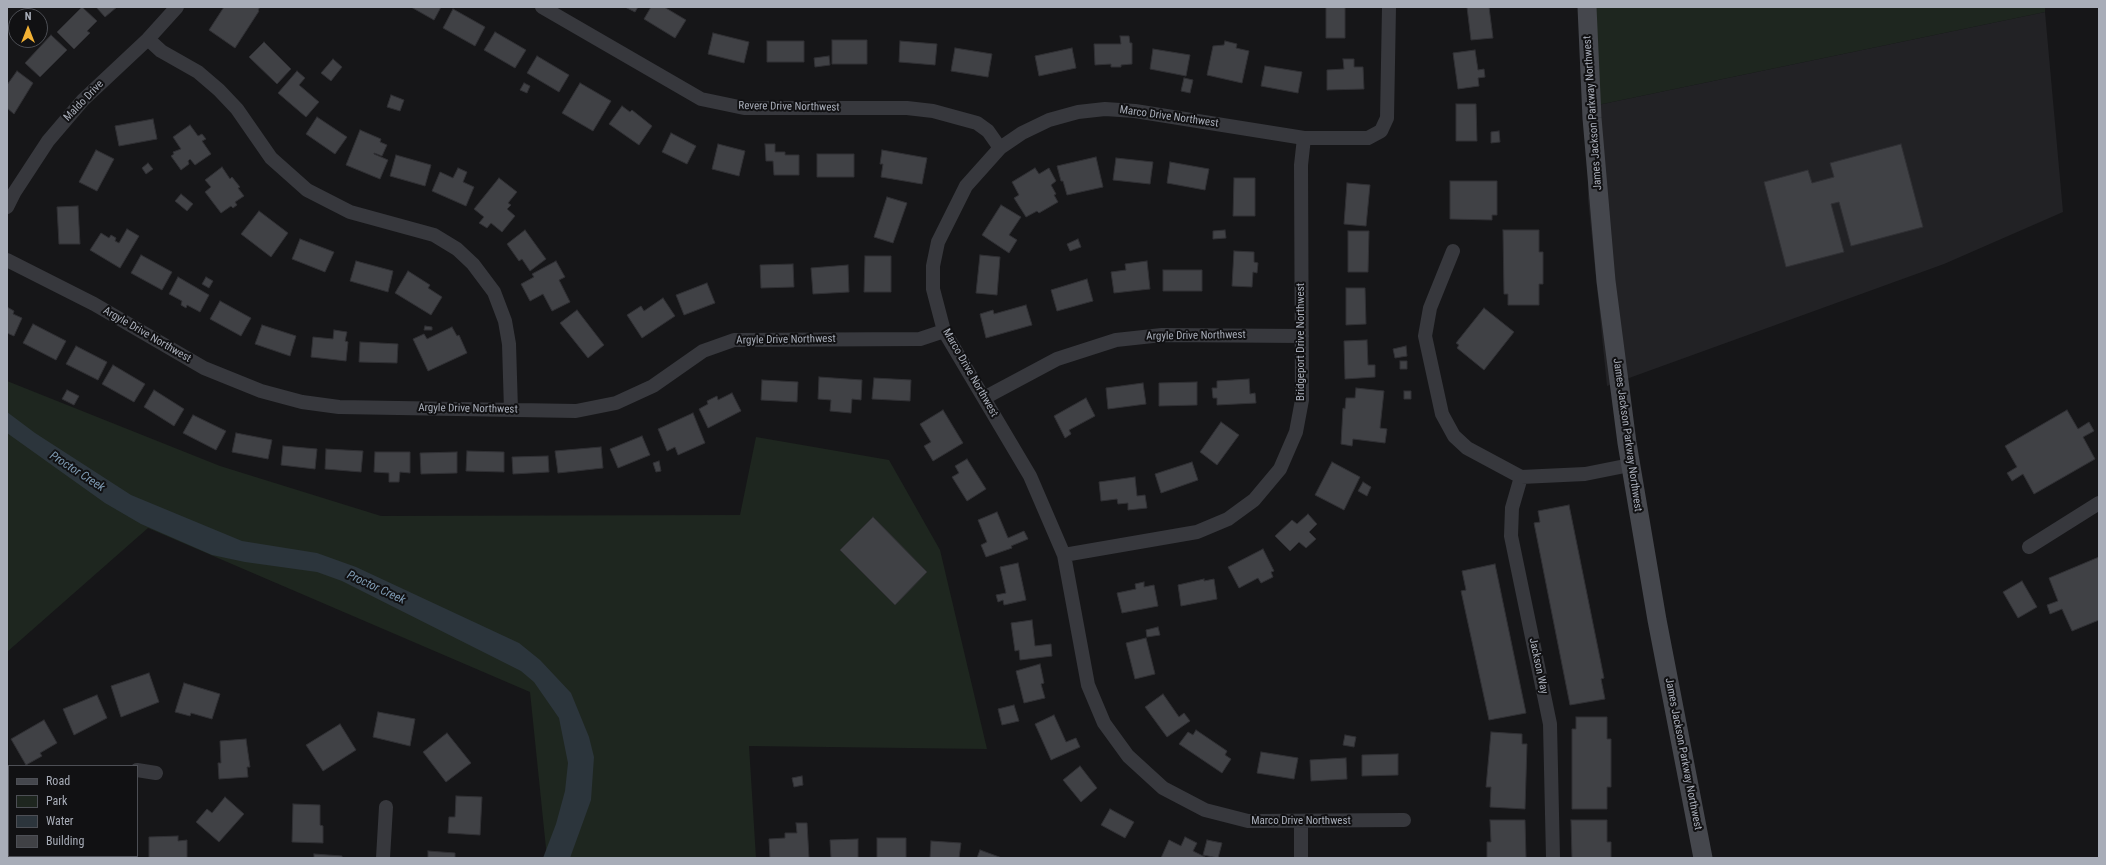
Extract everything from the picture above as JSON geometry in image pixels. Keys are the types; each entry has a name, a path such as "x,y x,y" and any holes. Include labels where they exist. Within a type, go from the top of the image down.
{"main road":[{"name":"James Jackson Parkway Northwest","path":"1587,7 1592,118 1606,281 1630,465 1657,620 1703,858"}],"street":[{"name":"Maldo Drive","path":"7,207 14,193 48,140 83,100 148,38 177,7"},
{"name":"Revere Drive Northwest","path":"542,7 702,99 744,108 907,108 933,111 977,123 988,131 1000,148"},
{"name":"Marco Drive Northwest","path":"1389,7 1387,118 1381,130 1368,138 1304,138 1135,111 1105,109 1078,112 1049,120 1022,133 1000,148 966,186 938,242 933,266 933,289 944,331 1030,476 1064,555 1088,685 1104,723 1128,756 1163,788 1205,810 1248,821 1301,822 1404,820"},
{"path":"148,38 161,51 198,72 219,90 236,109 270,158 307,190 350,212 434,235 457,249 473,264 494,292 505,321 509,344 511,410"},
{"name":"Bridgeport Drive Northwest","path":"1064,555 1197,532 1228,519 1254,500 1280,469 1296,432 1302,400 1301,165 1304,138"},
{"path":"1453,251 1430,308 1425,336 1442,414 1454,436 1467,448 1521,477 1585,474 1630,465"},
{"name":"Argyle Drive Northwest","path":"7,260 94,304 204,368 261,391 302,402 338,406 576,411 616,403 653,386 703,350 734,340 920,339 944,331"},
{"name":"Argyle Drive Northwest","path":"984,398 1057,359 1116,340 1162,335 1302,336"},
{"name":"Jackson Way","path":"1521,477 1512,508 1511,536 1550,724 1553,858"},
{"path":"2030,547 2099,503"},
{"path":"138,770 156,772"},
{"path":"383,858 386,807"},
{"path":"1301,822 1301,858"}],"shaded area":[{"path":"2045,12 2063,212 1944,264 1607,386 1588,199 1588,107"}],"green space":[{"path":"1588,7 2045,7 2045,12 1588,107"},
{"path":"7,381 220,466 381,516 740,515 756,437 889,460 940,550 987,749 749,746 756,858 547,858 530,692 148,528 7,652"}],"water":[{"name":"Proctor Creek","path":"7,412 35,433 131,495 242,541 317,553 356,567 519,643 540,660 571,693 589,737 594,757 591,800 570,858 543,858 556,824 565,791 568,763 559,718 534,682 521,671 342,581 317,572 245,562 212,555 141,524 105,503 7,433"}],"building":[{"path":"82,7 97,21 87,31 90,33 74,49 57,32"},
{"path":"96,7 117,7 105,17"},
{"path":"224,7 260,7 258,10 259,11 235,48 209,30"},
{"path":"411,7 441,7 434,20"},
{"path":"625,7 638,7 635,12"},
{"path":"651,7 664,7 686,20 675,38 644,19"},
{"path":"1326,7 1345,7 1345,38 1326,38"},
{"path":"1467,7 1489,7 1493,38 1471,40"},
{"path":"453,9 485,27 475,46 443,28"},
{"path":"495,32 526,50 515,68 484,50"},
{"path":"713,33 749,42 744,63 708,54"},
{"path":"51,35 67,50 40,77 25,63 39,48 48,48 48,38"},
{"path":"1120,36 1129,36 1130,43 1132,43 1132,64 1121,65 1121,67 1111,67 1111,64 1095,65 1094,44 1121,44"},
{"path":"832,40 867,40 867,64 832,64"},
{"path":"767,41 804,41 804,62 767,62"},
{"path":"900,41 937,44 935,65 899,62"},
{"path":"1225,41 1237,44 1236,48 1249,51 1242,83 1207,75 1213,46 1224,45"},
{"path":"264,42 291,69 277,84 249,57"},
{"path":"955,48 992,54 988,77 951,71"},
{"path":"1072,48 1076,68 1039,76 1035,56"},
{"path":"1153,49 1190,55 1186,76 1150,69"},
{"path":"1475,50 1478,70 1484,69 1485,77 1478,78 1479,86 1458,89 1453,53"},
{"path":"537,56 569,75 559,92 527,73"},
{"path":"829,56 830,65 815,67 814,58"},
{"path":"333,59 342,67 331,81 321,73"},
{"path":"1343,59 1354,59 1354,67 1363,67 1364,89 1327,90 1327,70 1344,69"},
{"path":"1265,66 1302,72 1298,93 1261,86"},
{"path":"17,71 33,83 14,114 7,108 7,85"},
{"path":"297,71 305,78 299,85 319,102 306,117 278,93"},
{"path":"1184,78 1193,80 1190,93 1181,91"},
{"path":"524,83 530,86 527,93 520,90"},
{"path":"580,83 611,101 593,131 562,113"},
{"path":"391,95 404,100 400,111 387,107"},
{"path":"1456,104 1476,104 1477,141 1456,141"},
{"path":"622,106 630,112 632,110 652,126 639,145 609,124"},
{"path":"317,117 347,137 335,154 306,134"},
{"path":"153,119 157,139 119,146 115,126"},
{"path":"190,125 198,136 202,134 206,139 202,141 211,154 195,165 190,159 188,161 189,164 181,170 171,156 174,154 173,152 181,149 173,137"},
{"path":"360,130 381,139 380,142 387,145 382,156 374,153 388,160 380,179 346,165"},
{"path":"1499,131 1500,142 1491,143 1491,132"},
{"path":"671,133 696,146 687,164 662,152"},
{"path":"718,144 745,151 739,176 712,169"},
{"path":"765,144 775,144 775,152 785,152 785,155 799,155 799,175 774,175 773,161 766,161"},
{"path":"1901,144 1923,227 1851,246 1839,202 1831,204 1844,252 1786,267 1764,182 1808,170 1812,183 1834,177 1830,163"},
{"path":"96,150 114,159 97,191 79,182"},
{"path":"882,150 927,158 922,184 881,177 883,164 880,164"},
{"path":"817,154 854,154 854,177 817,177"},
{"path":"396,155 431,165 425,186 390,176"},
{"path":"1096,157 1103,187 1067,195 1057,166"},
{"path":"1116,158 1153,162 1150,184 1113,180"},
{"path":"1170,162 1209,169 1205,190 1167,183"},
{"path":"148,163 153,169 146,174 142,168"},
{"path":"222,167 230,179 232,177 240,187 238,188 244,196 235,202 237,205 233,208 231,206 221,213 205,192 211,187 205,180"},
{"path":"458,168 467,172 463,182 474,187 466,206 432,191 440,172 453,178"},
{"path":"1035,168 1039,174 1049,168 1056,181 1051,185 1058,202 1039,213 1037,211 1026,217 1014,198 1019,195 1012,182"},
{"path":"499,178 517,192 508,203 511,205 507,209 515,216 502,232 491,223 487,228 479,223 484,217 474,209"},
{"path":"1234,178 1255,178 1255,216 1233,216"},
{"path":"1450,181 1497,181 1497,215 1492,215 1492,220 1450,219"},
{"path":"1347,183 1370,185 1366,226 1344,224"},
{"path":"181,194 193,204 187,211 175,201"},
{"path":"887,197 907,203 893,243 874,237"},
{"path":"1001,205 1021,217 1009,235 1017,240 1009,253 982,235"},
{"path":"78,206 80,244 59,244 57,207"},
{"path":"259,211 288,233 271,257 241,234"},
{"path":"127,229 139,236 120,268 90,250 101,233 109,238 111,235 116,238 115,241 119,243"},
{"path":"525,230 546,259 530,271 522,259 519,261 507,244"},
{"path":"1225,230 1226,238 1213,239 1213,231"},
{"path":"1503,230 1539,230 1539,252 1543,252 1543,284 1539,284 1539,305 1508,305 1508,294 1504,294"},
{"path":"1348,231 1369,231 1368,272 1348,272"},
{"path":"300,239 334,252 325,272 292,259"},
{"path":"1078,239 1081,247 1070,251 1067,244"},
{"path":"1234,251 1254,252 1254,262 1258,263 1257,273 1253,272 1252,287 1232,286"},
{"path":"141,255 172,272 162,290 131,273"},
{"path":"980,255 1000,257 997,295 976,293"},
{"path":"865,256 891,256 891,292 864,292"},
{"path":"356,261 393,271 388,292 350,281"},
{"path":"556,261 565,277 559,280 570,302 552,311 543,294 530,301 521,284 534,277 532,274"},
{"path":"1147,261 1150,289 1114,293 1111,272 1126,270 1125,264"},
{"path":"793,264 794,287 761,288 760,265"},
{"path":"848,265 849,292 813,294 811,268"},
{"path":"1163,270 1202,270 1202,291 1163,291"},
{"path":"408,271 430,285 428,288 442,297 431,315 395,293"},
{"path":"178,277 209,295 200,312 187,305 186,308 181,305 182,301 169,294"},
{"path":"206,277 213,281 209,288 202,284"},
{"path":"1087,279 1093,301 1057,311 1051,290"},
{"path":"707,283 715,303 684,315 676,295"},
{"path":"1346,288 1365,288 1366,324 1346,325"},
{"path":"663,298 675,316 642,338 627,315 641,306 644,311"},
{"path":"220,301 251,318 241,336 210,319"},
{"path":"1026,305 1032,325 986,338 980,314 993,310 994,314"},
{"path":"7,307 14,311 13,314 22,318 14,336 7,333"},
{"path":"1484,308 1514,332 1484,370 1457,348 1459,345 1456,343"},
{"path":"577,310 604,345 588,358 560,323"},
{"path":"33,324 66,341 56,360 23,343"},
{"path":"262,325 296,336 290,356 255,344"},
{"path":"425,326 432,327 432,330 424,330"},
{"path":"452,327 457,336 459,335 467,353 428,371 413,339 424,334 427,339"},
{"path":"334,330 347,332 345,341 348,342 346,361 311,357 313,337 333,339"},
{"path":"1367,340 1368,365 1375,365 1375,377 1345,379 1344,341"},
{"path":"360,342 398,344 397,363 359,362"},
{"path":"76,346 107,362 98,380 66,364"},
{"path":"1406,346 1407,356 1395,358 1393,349"},
{"path":"1400,361 1407,361 1407,369 1400,369"},
{"path":"113,365 145,384 134,402 102,384"},
{"path":"819,377 862,380 861,400 852,399 851,413 830,411 831,400 818,399"},
{"path":"874,378 911,380 910,401 872,399"},
{"path":"1249,379 1250,394 1255,393 1256,403 1217,405 1217,398 1213,398 1212,388 1217,388 1217,381"},
{"path":"762,380 798,382 797,402 761,400"},
{"path":"1197,382 1197,405 1159,406 1159,383"},
{"path":"1143,383 1146,404 1108,409 1106,388"},
{"path":"1356,388 1384,391 1380,428 1387,429 1385,443 1353,439 1352,446 1341,444 1343,408 1345,409 1346,398 1355,398"},
{"path":"67,390 79,396 74,405 62,399"},
{"path":"154,390 184,409 174,426 144,407"},
{"path":"1404,391 1411,391 1411,399 1404,399"},
{"path":"732,393 741,411 708,428 699,409 708,404 707,401 717,396 718,400"},
{"path":"1086,398 1095,416 1069,430 1071,434 1065,438 1054,416"},
{"path":"943,410 963,443 933,461 924,446 931,442 920,424"},
{"path":"2067,410 2078,429 2089,422 2094,431 2083,437 2095,459 2034,494 2023,474 2012,481 2007,473 2017,467 2005,446"},
{"path":"693,413 705,443 678,455 675,447 667,451 658,429"},
{"path":"193,415 226,431 216,450 183,433"},
{"path":"1221,422 1239,435 1217,465 1200,452"},
{"path":"236,433 272,440 268,459 232,452"},
{"path":"642,436 650,455 618,468 610,449"},
{"path":"283,446 317,449 315,469 281,465"},
{"path":"601,447 603,468 558,473 555,451"},
{"path":"326,449 363,451 361,472 325,469"},
{"path":"467,451 504,452 504,472 466,471"},
{"path":"375,452 410,452 410,473 400,472 399,482 389,482 389,473 374,472"},
{"path":"457,452 457,473 421,474 420,453"},
{"path":"548,456 549,472 513,474 512,457"},
{"path":"967,459 986,489 967,501 952,477 959,473 955,466"},
{"path":"659,461 661,471 656,472 653,463"},
{"path":"1192,462 1198,480 1161,493 1155,474"},
{"path":"1332,462 1360,477 1344,510 1315,495"},
{"path":"1135,477 1137,496 1145,495 1147,508 1128,510 1128,503 1118,504 1117,499 1101,501 1099,482"},
{"path":"1363,482 1371,487 1367,496 1358,491"},
{"path":"1569,505 1604,678 1601,679 1605,699 1570,705 1534,523 1540,522 1538,511"},
{"path":"997,512 1008,538 1024,531 1028,539 1011,546 1012,548 986,557 981,545 987,542 978,520"},
{"path":"1308,514 1317,524 1309,532 1316,539 1306,548 1299,542 1290,551 1275,536 1292,520 1297,524"},
{"path":"873,517 927,572 895,605 840,550"},
{"path":"1263,549 1274,571 1271,572 1273,577 1261,583 1258,578 1239,588 1228,567"},
{"path":"2099,557 2099,620 2072,631 2062,609 2050,614 2047,605 2058,601 2049,578"},
{"path":"1018,563 1026,600 1004,605 1003,600 998,602 996,595 1006,593 1000,567"},
{"path":"1495,564 1526,713 1489,720 1461,591 1466,590 1462,571"},
{"path":"1204,579 1204,581 1214,579 1217,599 1181,606 1178,585"},
{"path":"2022,581 2037,607 2018,618 2003,592"},
{"path":"1144,582 1144,587 1154,585 1158,606 1122,613 1117,593 1136,589 1135,584"},
{"path":"1032,620 1035,646 1051,644 1052,656 1020,660 1019,650 1015,651 1011,623"},
{"path":"1158,627 1160,635 1147,637 1146,630"},
{"path":"1146,638 1155,674 1135,679 1126,643"},
{"path":"1040,664 1044,683 1041,684 1045,698 1024,703 1016,671"},
{"path":"149,673 159,702 121,717 111,686"},
{"path":"184,683 220,694 212,719 191,713 190,716 175,712"},
{"path":"1163,694 1179,717 1184,713 1190,721 1167,737 1145,707"},
{"path":"97,695 107,718 74,735 63,709"},
{"path":"1014,705 1019,721 1002,725 998,709"},
{"path":"378,712 415,719 410,746 373,737"},
{"path":"1054,715 1066,742 1076,738 1080,747 1051,760 1035,724"},
{"path":"1576,717 1607,717 1607,739 1611,739 1611,787 1607,787 1607,809 1572,809 1572,729 1576,729"},
{"path":"44,720 57,743 40,753 42,756 26,765 11,739"},
{"path":"340,724 356,750 323,771 306,745"},
{"path":"1196,730 1227,751 1225,755 1231,759 1222,773 1179,744 1188,732 1193,735"},
{"path":"1491,732 1522,734 1522,744 1527,744 1525,809 1490,807 1491,787 1486,787"},
{"path":"447,733 471,763 446,782 423,752"},
{"path":"1345,735 1356,737 1354,747 1343,745"},
{"path":"246,739 250,767 247,767 248,777 219,779 218,763 221,763 220,741"},
{"path":"1261,752 1298,758 1294,779 1257,773"},
{"path":"1398,754 1398,775 1362,776 1362,755"},
{"path":"1346,758 1347,779 1311,781 1310,760"},
{"path":"7,765 8,781 7,782"},
{"path":"1080,766 1097,788 1081,802 1063,780"},
{"path":"802,776 803,785 794,787 792,778"},
{"path":"456,796 482,797 480,835 448,833 449,817 455,817"},
{"path":"225,797 244,814 219,842 196,822 207,809 212,813"},
{"path":"293,804 320,805 320,825 323,826 323,843 292,842"},
{"path":"1110,809 1134,822 1125,838 1101,825"},
{"path":"1490,820 1525,820 1526,858 1487,858 1487,842 1491,842"},
{"path":"1571,820 1607,820 1607,842 1611,842 1611,858 1572,858"},
{"path":"796,823 807,823 809,858 770,858 769,839 785,838 785,833 797,833"},
{"path":"178,836 178,841 187,840 187,858 149,858 149,837"},
{"path":"1185,837 1197,843 1193,851 1207,858 1161,858 1169,840 1181,846"},
{"path":"877,838 906,838 906,858 877,858"},
{"path":"858,839 858,858 831,858 830,840"},
{"path":"1207,840 1222,843 1218,858 1203,855"},
{"path":"931,841 961,843 959,858 930,858"},
{"path":"980,850 1002,858 977,858"},
{"path":"428,851 455,853 455,858 428,858"},
{"path":"314,854 342,856 342,858 314,858"}]}
